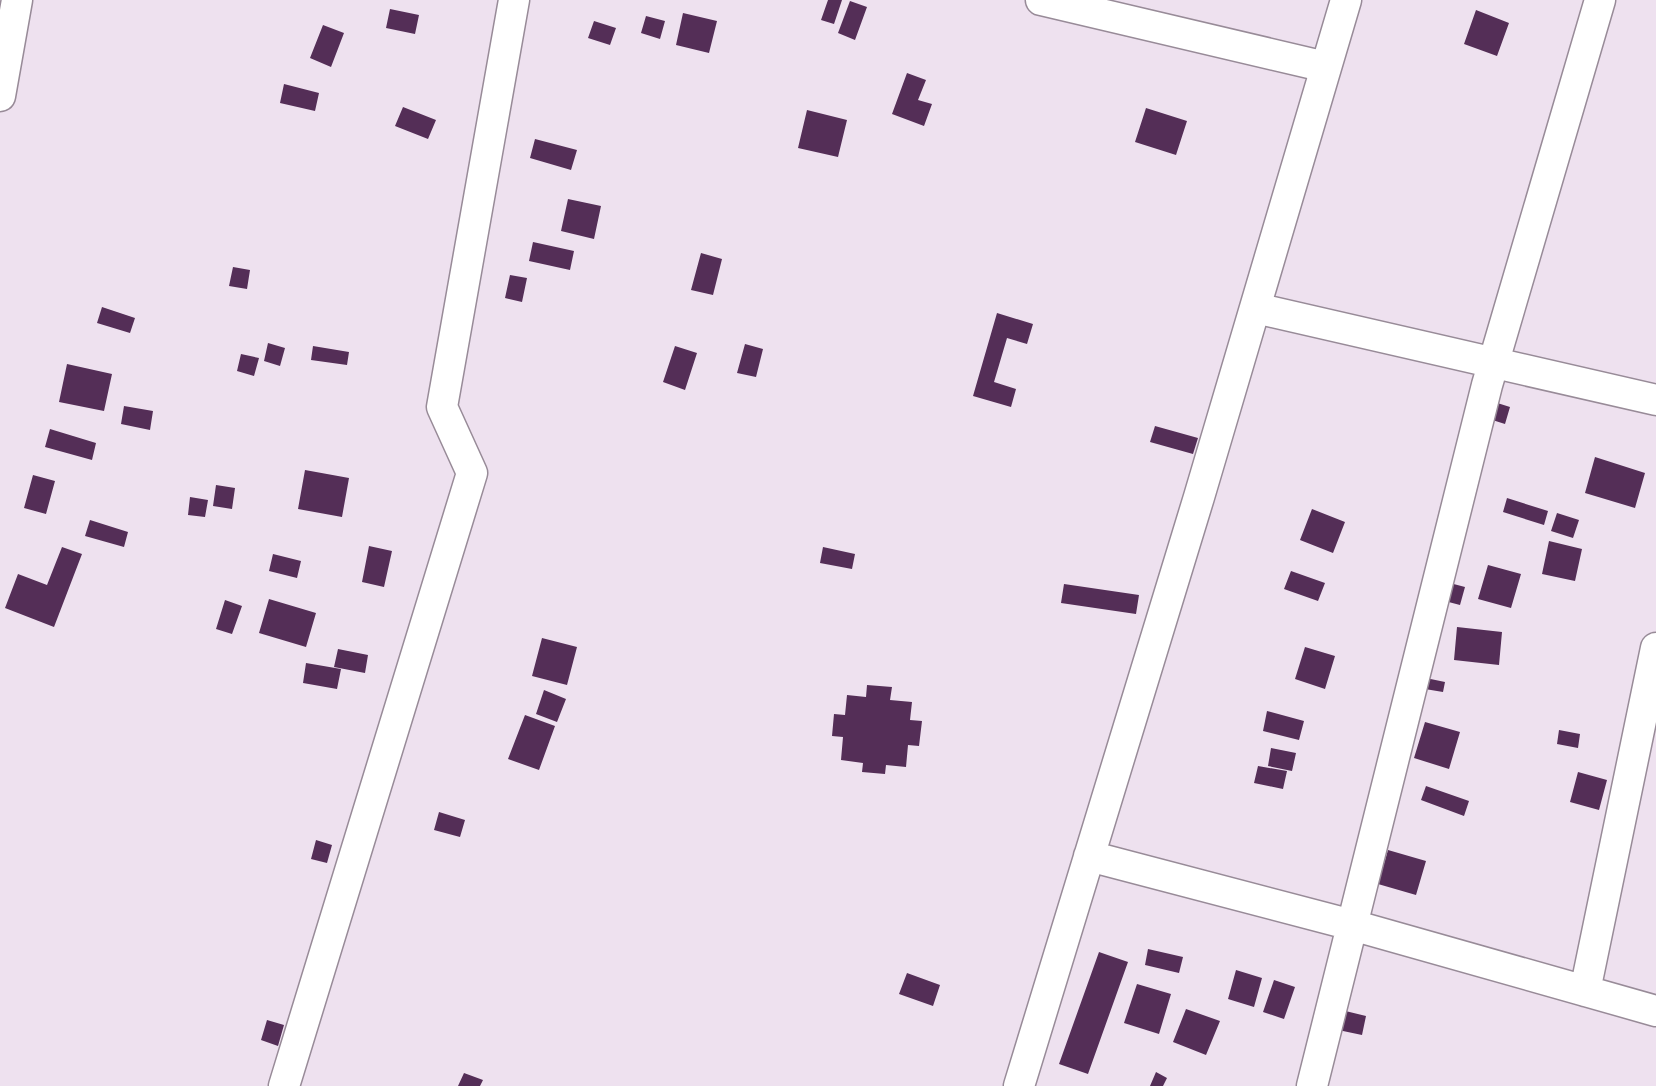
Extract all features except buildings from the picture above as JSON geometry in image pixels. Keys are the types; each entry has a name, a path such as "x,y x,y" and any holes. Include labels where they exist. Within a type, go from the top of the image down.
{"street":[{"path":"0,96 16,0"},
{"path":"284,1086 472,472 442,407 514,0"},
{"path":"1041,0 1326,67"},
{"path":"1018,1086 1255,308 1346,0"},
{"path":"1312,1086 1494,363 1600,0"},
{"path":"1255,308 1656,400"},
{"path":"1585,991 1656,648"},
{"path":"1089,856 1352,925 1656,1011"}]}
